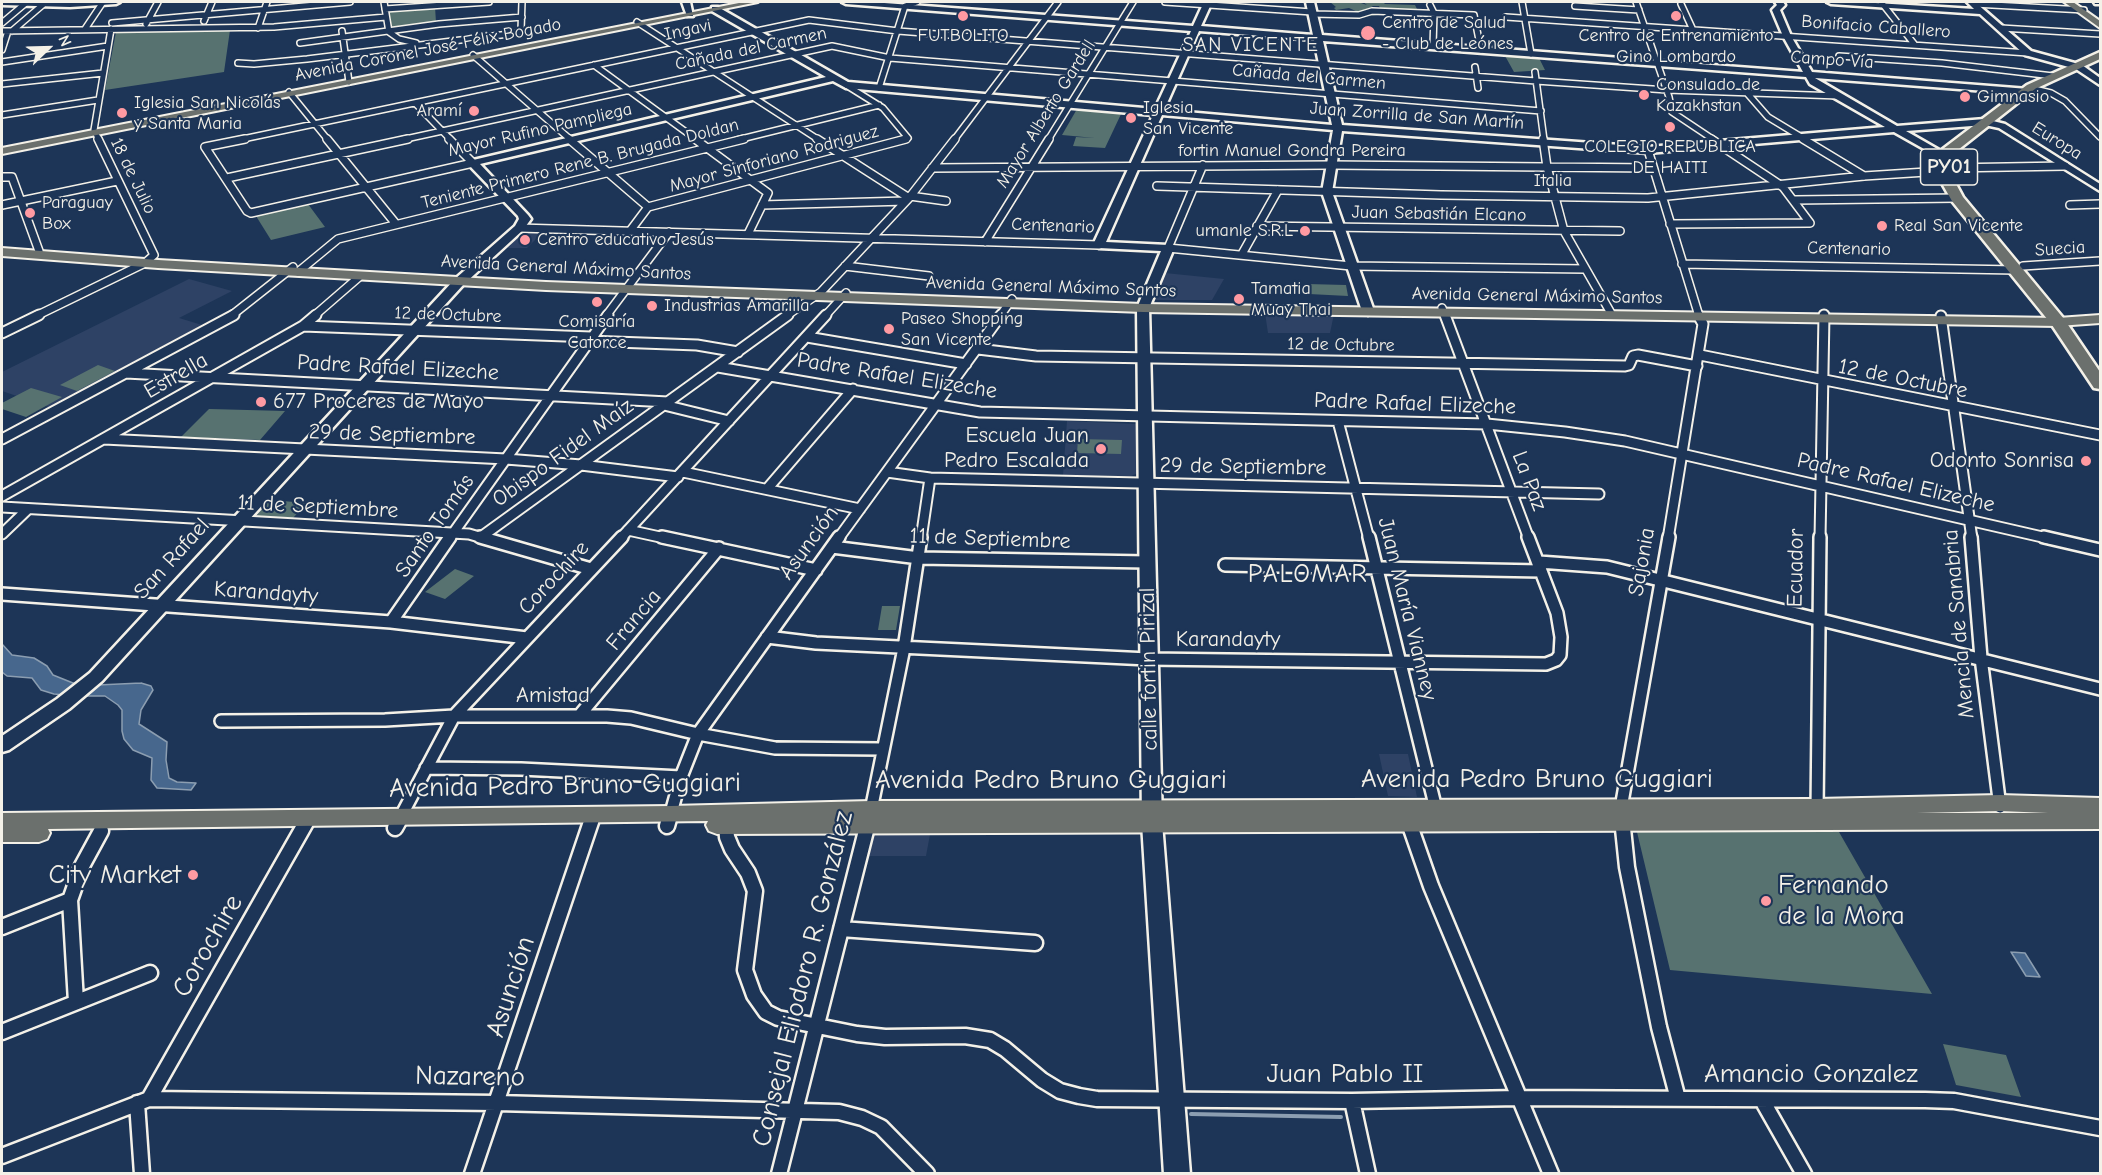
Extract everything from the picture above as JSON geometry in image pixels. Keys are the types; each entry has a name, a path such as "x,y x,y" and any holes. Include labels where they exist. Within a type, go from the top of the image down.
{"highway":[{"name":"PY01","path":"2031,89 2085,65 2100,55"},
{"name":"PY01","path":"1946,165 1985,125 2031,89 2054,76 2085,65"},
{"path":"1958,124 1985,125"},
{"name":"PY01","path":"1946,165 1957,198 2019,268"},
{"name":"PY01","path":"1946,165 1960,191 2019,268 2100,366"},
{"name":"PY01","path":"2061,319 2100,384"}],"main road":[{"path":"711,9 744,2"},
{"path":"711,9 754,2"},
{"path":"2068,2 2082,10"},
{"path":"2073,2 2100,23"},
{"name":"Avenida Coronel José Félix Bogado","path":"2,150 639,23 688,9 711,9"},
{"name":"Avenida General Máximo Santos","path":"2,250 461,280"},
{"name":"Avenida General Máximo Santos","path":"2,250 148,261"},
{"name":"Avenida General Máximo Santos","path":"295,270 359,277 1143,306 1942,318 2100,318"},
{"name":"Avenida Pedro Bruno Guggiari","path":"2,821 305,823 869,816 1818,814 2002,812 2100,806"},
{"name":"Avenida Pedro Bruno Guggiari","path":"2002,812 2100,821"},
{"name":"Avenida Pedro Bruno Guggiari","path":"669,820 726,825 869,816"},
{"name":"Avenida Pedro Bruno Guggiari","path":"2,834 305,823"}],"street":[{"path":"86,27 103,2"},
{"path":"2,3 116,2"},
{"path":"143,30 158,2"},
{"path":"201,29 212,2"},
{"path":"258,28 267,2"},
{"path":"5,32 86,27 320,3 350,2"},
{"path":"384,2 389,32 399,39 422,44"},
{"path":"385,9 437,3 489,2"},
{"path":"238,63 256,64 517,33 521,30 522,2"},
{"name":"Campo Vía","path":"846,2 2031,89"},
{"path":"879,88 905,6 917,2"},
{"name":"Obispo Fidel Maíz","path":"482,537 816,295 908,198 987,98 1058,2"},
{"name":"Mayor Alberto Gardell","path":"985,242 1133,2"},
{"path":"1165,2 1207,3 1359,15 1370,11 1474,15 1481,50"},
{"path":"1310,2 1338,128 1327,192 1367,309"},
{"path":"1522,2 1531,54"},
{"path":"1636,2 1674,115 1779,184 1795,200 1809,222 1806,225 1670,224"},
{"path":"1779,2 1780,5 1776,10 1787,36 1815,83 1946,165"},
{"path":"1831,2 1882,3"},
{"path":"1868,2 1936,6 1983,12"},
{"path":"2,23 25,3"},
{"path":"2,50 5,32 44,3"},
{"path":"318,23 320,3"},
{"path":"437,3 439,24"},
{"path":"1099,245 1207,3"},
{"path":"1882,3 1915,45"},
{"path":"1936,6 1973,3 2082,10"},
{"path":"1973,3 2028,53 2085,65 2100,82"},
{"path":"1681,4 1693,30"},
{"path":"1430,5 1434,13 1433,46"},
{"path":"1575,6 1639,10"},
{"path":"711,9 879,105"},
{"path":"86,27 143,30 258,28 386,17"},
{"path":"300,43 439,24 522,17"},
{"name":"Bonifacio Caballero","path":"1506,17 2028,53"},
{"name":"Ingavi","path":"227,178 205,147 809,20 898,31 1667,90"},
{"path":"341,21 348,81"},
{"path":"639,23 908,198"},
{"path":"2001,28 2100,34"},
{"name":"18 de Julio","path":"111,29 94,131 154,253 148,261"},
{"path":"2,62 108,45"},
{"name":"Cañada del Carmen","path":"227,178 835,45 890,58 1541,111"},
{"path":"475,56 648,207 630,231"},
{"path":"1839,56 1942,63 2054,76"},
{"path":"594,65 768,193 748,234"},
{"path":"1475,67 1478,88"},
{"path":"1535,72 1547,167 1564,231 1611,313"},
{"path":"2,84 103,73"},
{"name":"Mayor Rufino Pampliega","path":"227,178 247,211 254,213 834,78"},
{"name":"Juan Zorrilla de San Martín","path":"846,85 1338,128 1648,150 1958,124"},
{"path":"2031,89 2066,101 2100,136"},
{"path":"1667,90 1839,96"},
{"path":"290,93 364,188 396,224"},
{"path":"1747,93 1768,117 1864,176"},
{"path":"2,115 98,100"},
{"path":"415,103 507,197 524,218 519,228"},
{"name":"Teniente Primero Rene B. Brugada Doldan","path":"2,439 237,313 338,239 879,105"},
{"name":"Mayor Sinforiano Rodriguez","path":"648,207 908,138 887,111 879,105"},
{"name":"Europa","path":"1985,125 2065,166 2100,188"},
{"name":"Sajonia","path":"1622,815 1696,366 1700,355 1703,324 1682,264 1648,150"},
{"name":"fortin Manuel Gondra Pereira","path":"932,168 1203,165 1653,168"},
{"name":"calle fortin Pirizal","path":"1177,1173 1152,815 1143,306 1203,165"},
{"name":"Italia","path":"1157,186 1327,192 1662,196 1864,176 1946,165 2065,166"},
{"path":"2,177 12,177 39,251"},
{"path":"2,205 117,181"},
{"path":"1242,254 1278,190"},
{"path":"762,205 908,198 946,201"},
{"path":"1795,200 1957,198"},
{"path":"2070,205 2100,204"},
{"name":"Juan Sebastián Elcano","path":"1257,226 1620,231"},
{"name":"Centenario","path":"519,228 1168,248 1351,266 1585,269"},
{"name":"San Rafael","path":"2,745 63,704 96,677 461,280 519,228"},
{"name":"Santo Tomás","path":"391,622 590,339 669,232"},
{"path":"2,333 148,261"},
{"name":"Suecia","path":"2019,268 2100,261"},
{"name":"Centenario","path":"1682,264 2019,268"},
{"path":"845,266 928,276"},
{"name":"Estrella","path":"2,496 303,326 359,277"},
{"name":"Corochire","path":"398,822 454,716 681,475 844,296"},
{"name":"Asunción","path":"669,820 681,777 698,734 934,405 978,349 1010,301"},
{"name":"La Paz","path":"1443,310 1557,613 1562,637 1560,655 1556,660 1546,664"},
{"name":"Ecuador","path":"1818,814 1818,619 1825,316"},
{"name":"Mencia de Sanabria","path":"1942,318 1970,519 1981,658 2002,812"},
{"name":"12 de Octubre","path":"303,326 590,339 688,345 738,352"},
{"path":"807,337 966,364"},
{"name":"12 de Octubre","path":"978,349 1036,356 1624,366 1629,365 1633,356 1638,355 1696,366"},
{"name":"12 de Octubre","path":"1700,355 1823,382 2100,435"},
{"name":"Padre Rafael Elizeche","path":"718,367 980,412 1487,424 1625,441 2100,550"},
{"name":"Padre Rafael Elizeche","path":"126,373 552,394 666,403 729,421"},
{"path":"767,489 853,389"},
{"name":"Juan María Vianney","path":"1338,421 1437,815"},
{"name":"29 de Septiembre","path":"104,439 304,451 506,459 581,465 681,475 767,489 860,509"},
{"name":"29 de Septiembre","path":"887,472 930,478 1599,494"},
{"name":"Consejal Eliodoro R. González","path":"779,1173 869,816 904,648 930,478"},
{"name":"11 de Septiembre","path":"2,507 455,533 482,537 591,569"},
{"path":"2,534 28,509"},
{"path":"628,530 816,570"},
{"name":"11 de Septiembre","path":"832,547 919,558 1147,562"},
{"name":"Francia","path":"579,716 719,548"},
{"path":"1225,565 1377,569 1607,567 2100,688"},
{"name":"Karandayty","path":"2,594 391,622 527,638"},
{"name":"Karandayty","path":"767,637 816,643 1148,659 1546,664"},
{"name":"Amistad","path":"221,720 385,720 454,716 631,718 698,734 775,748 882,749"},
{"path":"426,768 521,769 681,777"},
{"path":"1407,815 1431,886 1551,1173"},
{"path":"1622,815 1627,867 1657,1016 1678,1099"},
{"name":"Asunción","path":"472,1173 591,821"},
{"name":"Corochire","path":"143,1101 305,823"},
{"name":"Juan Pablo II","path":"726,825 727,837 732,849 748,873 754,891 745,955 748,983 766,1012 778,1018 885,1037 965,1036 990,1040 1060,1091 1097,1099 1352,1101 1519,1098"},
{"path":"76,1002 70,900 82,866 100,831"},
{"path":"2,927 70,900"},
{"path":"841,929 1035,943"},
{"path":"2,1032 150,973"},
{"name":"Amancio Gonzalez","path":"1519,1098 1954,1101 2100,1128"},
{"path":"1762,1100 1804,1173"},
{"path":"142,1173 143,1101"},
{"name":"Nazareno","path":"2,1156 143,1101 497,1103 795,1109 839,1112 862,1118 881,1127 927,1173"},
{"path":"1352,1101 1368,1173"}],"shaded area":[{"name":"Centro educativo Jesús","path":"524,231 543,232 527,248 507,248"},
{"path":"1165,273 1224,279 1212,300 1155,300 1153,299"},
{"path":"189,279 232,291 179,318 202,325 49,407 2,391 2,372"},
{"path":"1265,313 1334,314 1330,333 1268,333"},
{"name":"Escuela Juan Pedro Escalada","path":"1067,421 1137,424 1138,473 1131,476 1063,475"},
{"path":"2,644 12,655 34,658 47,666 53,675 78,685 65,695 54,694 41,690 32,678 7,676 2,672"},
{"path":"141,683 151,686 153,690 141,710 139,724 167,742 166,760 169,778 177,782 196,783 191,790 157,788 151,780 152,758 133,750 124,739 122,710 105,696 84,696 98,685"},
{"path":"1379,754 1408,754 1417,797 1388,796"},
{"path":"931,829 926,856 869,856 875,831"},
{"path":"2011,952 2025,953 2040,977 2026,976"}],"green space":[{"path":"1330,2 1358,2 1367,5 1363,2 1383,2 1385,4 1415,5 1418,11 1381,10 1379,6 1373,6 1367,10 1377,15 1367,16 1349,8 1336,10"},
{"path":"435,6 436,23 392,30 388,10"},
{"path":"230,30 224,72 105,90 116,32"},
{"path":"1504,54 1538,56 1545,70 1514,72"},
{"path":"1077,109 1122,112 1105,148 1073,146 1076,137 1095,138 1062,135"},
{"path":"308,204 325,227 271,240 256,216"},
{"path":"1307,284 1346,285 1348,296 1309,294"},
{"path":"98,365 115,371 77,391 60,385"},
{"path":"31,388 62,397 26,417 2,409 2,403"},
{"path":"209,409 285,411 260,440 181,437"},
{"path":"1078,439 1122,440 1121,454 1077,453"},
{"path":"270,500 307,503 293,518 256,516"},
{"path":"455,569 474,576 445,599 425,592"},
{"path":"882,606 900,606 896,630 878,630"},
{"name":"Fernando de la Mora","path":"1637,832 1839,832 1932,994 1670,970"},
{"path":"1943,1044 2006,1055 2021,1097 1956,1085"}],"waterway":[{"path":"1191,1114 1341,1117"}],"place":[{"name":"FUTBOLITO","path":"963,16"},
{"name":"Centro de Entrenamiento Gino Lombardo","path":"1676,16"},
{"name":"Centro de Salud - Club de Leónes","path":"1368,33"},
{"name":"Consulado de Kazakhstan","path":"1644,95"},
{"name":"Gimnasio","path":"1965,97"},
{"name":"Aramí","path":"474,111"},
{"name":"Iglesia San Nicolás y Santa Maria","path":"122,113"},
{"name":"Iglesia San Vicente","path":"1131,118"},
{"name":"COLEGIO REPUBLICA DE HAITI","path":"1670,127"},
{"name":"Paraguay Box","path":"30,213"},
{"name":"Real San Vicente","path":"1882,226"},
{"name":"umanle S.R.L","path":"1305,231"},
{"name":"Centro educativo Jesús","path":"525,240"},
{"name":"Tamatia Muay Thai","path":"1239,299"},
{"name":"Comisaría Catorce","path":"597,302"},
{"name":"Industrias Amarilla","path":"652,306"},
{"name":"Paseo Shopping San Vicente","path":"889,329"},
{"name":"677 Proceres de Mayo","path":"261,402"},
{"name":"Escuela Juan Pedro Escalada","path":"1101,449"},
{"name":"Odonto Sonrisa","path":"2086,461"},
{"name":"City Market","path":"193,875"},
{"name":"Fernando de la Mora","path":"1766,901"}],"district":[{"name":"SAN VICENTE","path":"1251,45"},
{"name":"PALOMAR","path":"1308,575"}]}
